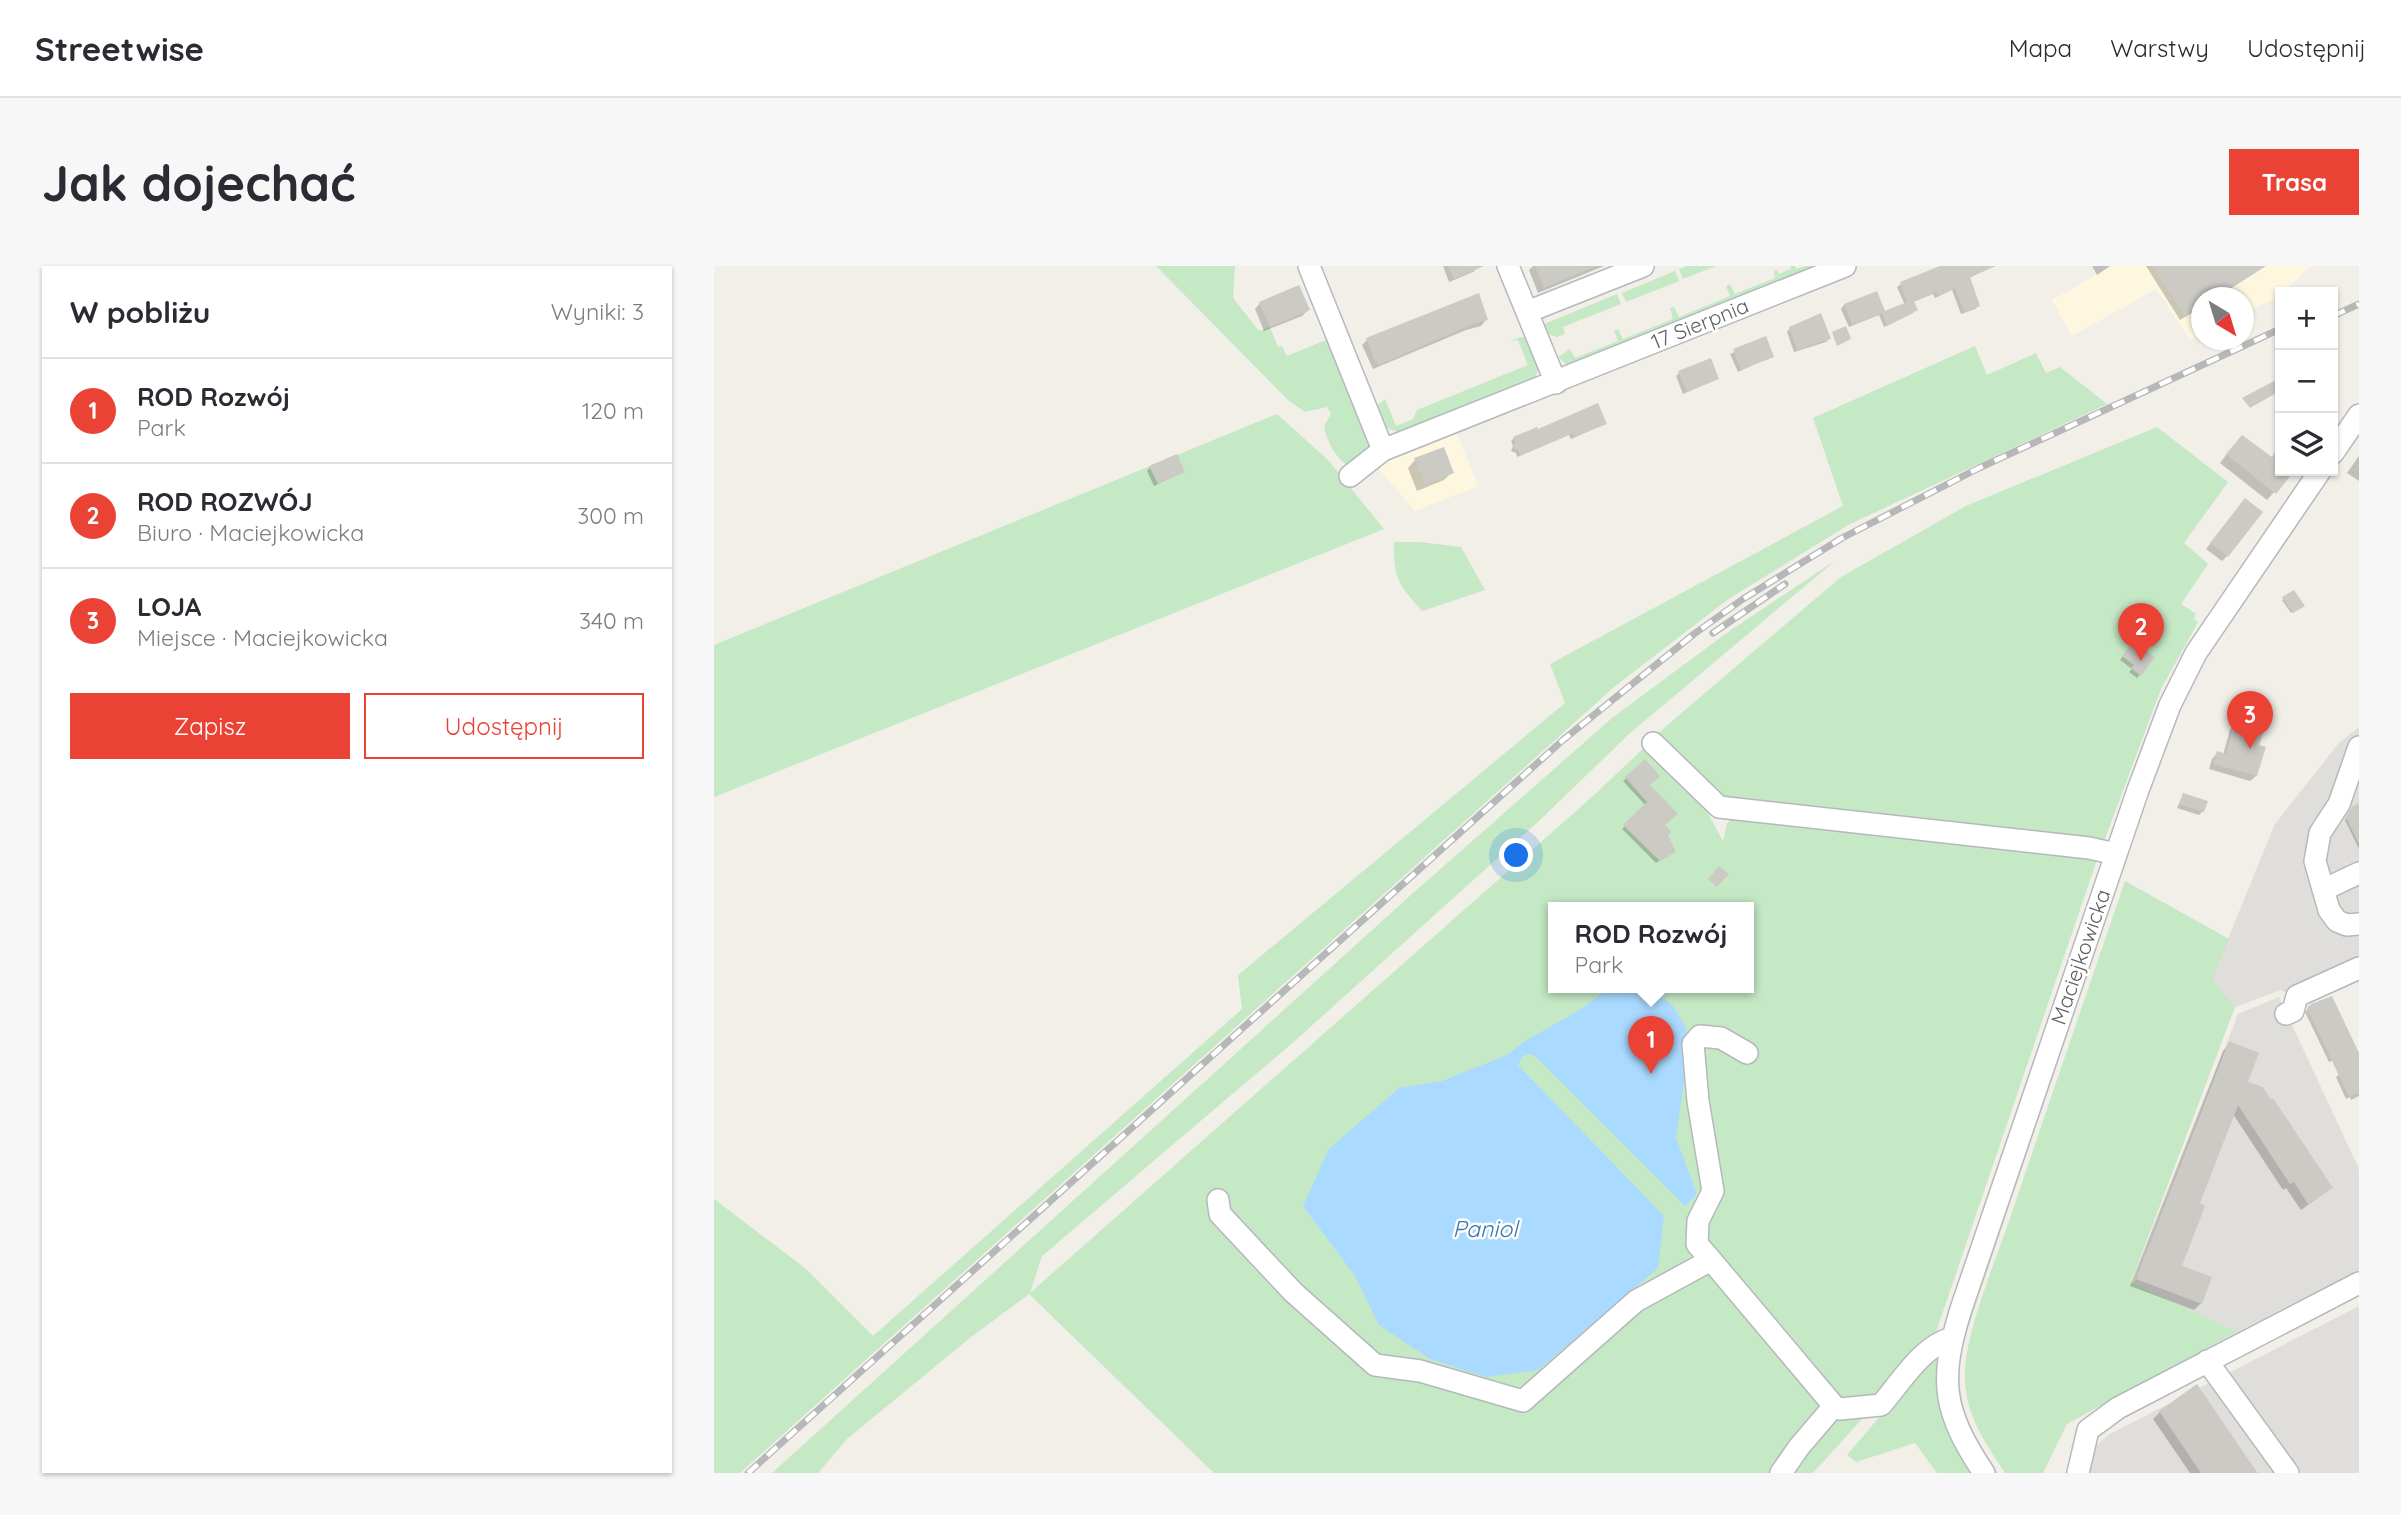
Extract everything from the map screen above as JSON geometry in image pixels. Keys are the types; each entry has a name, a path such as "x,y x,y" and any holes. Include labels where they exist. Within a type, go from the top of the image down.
{"street":[{"path":"1309,266 1371,393 1383,450"},
{"path":"1508,266 1524,321 1556,383"},
{"path":"1524,321 1643,266"},
{"name":"17 Sierpnia","path":"1350,475 1383,450 1845,266"},
{"path":"2338,446 2359,415"},
{"name":"Maciejkowicka","path":"1984,1473 1962,1438 1949,1401 1946,1371 1952,1338 2157,736 2185,673 2221,615 2317,476"},
{"path":"1653,743 1718,807 2090,848 2116,854"},
{"path":"2359,747 2339,804 2320,833 2315,861 2329,910 2337,921 2347,925 2359,924"},
{"path":"2323,890 2359,873"},
{"path":"2286,1014 2293,1011 2297,996 2359,968"},
{"path":"1747,1053 1721,1038 1700,1036 1693,1044 1698,1101 1713,1191 1698,1221 1697,1244 1834,1406 1848,1409 1881,1405 1928,1350 1940,1341 1952,1338"},
{"path":"1218,1200 1220,1214 1284,1282 1375,1366 1419,1371 1523,1401 1636,1301 1711,1260"},
{"path":"2078,1473 2088,1430 2100,1419 2359,1283"},
{"path":"2207,1361 2288,1473"},
{"path":"1781,1473 1834,1406"}],"shaded area":[{"path":"2112,266 2311,266 2289,287 2275,287 2275,298 2254,308 2254,287 2191,287 2190,339 2156,289 2072,336 2052,300"},
{"path":"1457,434 1478,486 1415,511 1376,466"},
{"path":"2359,727 2359,959 2286,993 2281,990 2235,1007 2211,980 2275,824 2338,744"},
{"path":"2279,997 2359,1169 2359,1270 2237,1332 2134,1284 2238,1014"},
{"path":"2359,1306 2359,1473 2064,1473 2108,1435"}],"green space":[{"path":"1156,266 1235,266 1233,298 1259,331 1270,327 1278,347 1282,346 1287,356 1331,338 1370,440 1370,448 1348,466 1343,462 1332,449 1325,432 1324,426 1331,414 1327,407 1305,412 1288,400"},
{"path":"1688,266 1716,266 1683,279 1679,269"},
{"path":"1790,266 1795,266 1796,269 1805,266 1827,266 1570,365 1558,357 1570,349 1575,358 1618,341 1614,331 1618,329 1623,339 1673,319 1670,308 1674,307 1679,317 1730,296 1726,286 1730,284 1735,294 1775,278 1774,271 1777,270 1779,274 1791,269"},
{"path":"1675,271 1679,281 1626,302 1622,293"},
{"path":"1617,294 1621,304 1563,327 1565,334 1557,337 1548,334 1544,324"},
{"path":"1526,337 1538,369 1535,379 1398,432 1387,428 1378,405 1385,399 1396,426 1413,419 1417,410 1528,365 1518,340 1508,342"},
{"path":"1975,346 1987,375 2036,353 2046,373 2060,367 2107,404 1850,524 1727,600 1614,687 740,1473 714,1473 714,1199 805,1268 873,1336 1242,1009 1238,975 1565,703 1550,664 1843,506 1813,418"},
{"path":"1277,414 1328,460 1384,529 714,797 714,645"},
{"path":"2157,427 2228,482 2184,543 2208,564 2181,604 2196,614 2194,619 2198,622 2161,689 2103,844 1729,800 1656,735 1841,577 1966,506"},
{"path":"1394,542 1461,547 1485,590 1422,611 1396,573"},
{"path":"1836,560 1629,734 1540,820 1297,1039 1042,1256 1030,1293 1593,796 1646,746 1703,804 1723,841 1727,823 1740,814 2099,854 1933,1341 1813,1473 1214,1473 1029,1294 971,1337 847,1439 818,1473 772,1473 1412,894 1612,718 1728,632"},
{"path":"2125,881 2229,939 2212,980 2235,1007 2131,1282 2237,1332 2067,1424 2043,1473 2005,1473 1979,1430 1969,1407 1965,1382 1968,1345"},
{"path":"2107,915 1963,1343 1960,1363 1961,1397 1978,1441 1998,1473 1994,1473 1970,1434 1956,1389 1960,1342 2104,917"},
{"path":"1930,1358 1936,1359 1946,1422 1974,1473 1937,1473 1915,1443 1856,1462 1847,1455"}],"water":[{"name":"Paniol","path":"1603,993 1656,993 1673,1006 1686,1028 1688,1052 1676,1138 1697,1194 1685,1206 1535,1056 1523,1056 1518,1065 1664,1216 1658,1268 1538,1370 1486,1377 1430,1359 1379,1325 1355,1276 1303,1206 1329,1149 1399,1088 1442,1081 1507,1055 1525,1041"}],"building":[{"path":"1448,266 1484,266 1454,279"},
{"path":"1535,266 1596,266 1544,288"},
{"path":"1940,266 1996,266 1970,277 1980,306 1964,312 1955,288 1938,296 1936,292 1914,301 1918,310 1887,326 1882,313 1852,325 1844,304 1877,291 1885,311 1907,302 1900,282"},
{"path":"2153,266 2266,266 2233,287 2191,287 2191,313 2185,317"},
{"path":"1299,285 1310,310 1270,327 1259,302"},
{"path":"1479,293 1488,320 1379,365 1375,361 1366,338"},
{"path":"1821,313 1831,339 1797,350 1789,327"},
{"path":"1846,326 1851,339 1837,346 1832,332"},
{"path":"1766,336 1774,357 1741,370 1733,349"},
{"path":"1711,358 1719,379 1687,392 1678,371"},
{"path":"2275,383 2275,394 2250,408 2242,398"},
{"path":"1598,403 1607,424 1574,437 1573,433 1520,456 1518,450 1513,448 1513,437"},
{"path":"2242,435 2272,457 2275,453 2275,476 2290,476 2276,494 2226,454"},
{"path":"1444,447 1454,473 1425,485 1414,458"},
{"path":"1177,454 1185,472 1158,484 1149,466"},
{"path":"2245,498 2263,512 2228,557 2210,543"},
{"path":"2294,590 2305,606 2293,613 2282,597"},
{"path":"2134,641 2155,657 2141,676 2131,668 2134,665 2122,656"},
{"path":"2235,722 2264,730 2259,745 2266,747 2257,776 2213,764 2217,751 2226,754"},
{"path":"1645,759 1660,776 1650,785 1678,814 1665,825 1671,832 1668,835 1676,852 1660,861 1623,825 1647,802 1625,777"},
{"path":"2183,793 2208,801 2204,812 2179,804"},
{"path":"2359,803 2359,844 2346,818 2352,807"},
{"path":"1719,866 1729,874 1717,887 1708,879"},
{"path":"2332,996 2359,1053 2359,1093 2349,1097 2307,1008"},
{"path":"2229,1041 2259,1053 2248,1082 2263,1087 2271,1100 2273,1098 2333,1188 2308,1204 2294,1182 2290,1184 2238,1105 2200,1203 2205,1206 2182,1266 2212,1277 2202,1304 2136,1279"},
{"path":"2197,1384 2258,1473 2201,1473 2159,1411"}],"railway":[{"path":"2338,314 2359,304"},
{"path":"748,1473 1563,740 1694,634 1743,599 1842,538 1979,468 2275,331"},
{"path":"1713,633 1785,584"}],"place":[{"name":"ROD ROZWÓJ","path":"2141,661"},
{"name":"LOJA","path":"2250,749"},
{"name":"ROD Rozwój","path":"1651,1074"}]}
